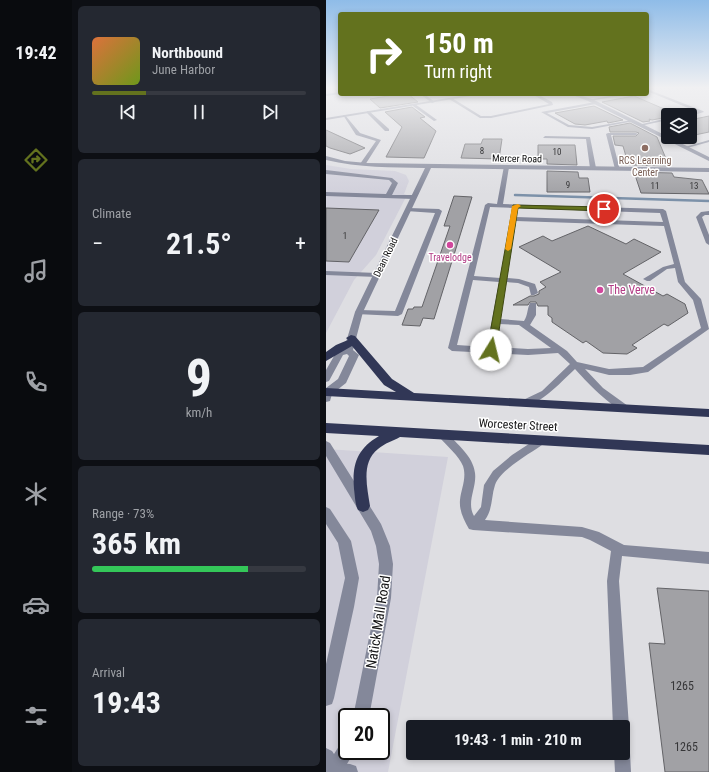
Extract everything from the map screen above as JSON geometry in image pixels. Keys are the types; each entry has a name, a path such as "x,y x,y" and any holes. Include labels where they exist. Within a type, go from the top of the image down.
{"highway":[{"path":"326,357 340,347 350,344 388,382 403,392 417,397"},
{"name":"Worcester Street","path":"327,392 709,413"},
{"name":"Worcester Street","path":"326,428 709,450"},
{"path":"363,506 360,475 360,465 363,457 368,450 377,443 401,432"}],"street":[{"path":"636,123 709,159"},
{"name":"Mercer Road","path":"326,158 345,163 362,164 709,170"},
{"name":"Dean Road","path":"326,379 340,354 350,344 359,312 429,166"},
{"name":"Dean Road","path":"327,392 343,378 354,355 350,344"},
{"name":"Natick Mall Road","path":"326,446 363,506 380,537 385,555 386,575 384,598 363,708"},
{"path":"326,513 344,541 352,578 326,698"},
{"path":"329,767 338,758"}],"lane":[{"path":"349,123 358,134 379,140 362,164"},
{"path":"380,123 387,130"},
{"path":"563,123 568,126 592,128 620,123"},
{"path":"640,125 649,123"},
{"path":"618,169 608,134 636,134"},
{"path":"545,137 588,138 593,168"},
{"path":"687,147 709,141"},
{"path":"500,206 506,167"},
{"path":"326,172 390,179 395,183 388,196"},
{"path":"326,194 414,197"},
{"path":"560,350 537,352 452,348 488,205 663,211 683,284 694,294 698,301 705,325 704,330 645,370 609,372 575,364"},
{"path":"491,350 515,206"},
{"path":"359,312 398,314 438,211 408,210"},
{"path":"709,213 703,213 699,217 709,243"},
{"path":"513,219 666,224"},
{"path":"647,279 665,268 677,265"},
{"path":"326,273 377,275"},
{"path":"469,278 526,282 534,288 534,293"},
{"path":"526,325 532,315 533,305"},
{"path":"496,321 526,325 560,350 600,390 625,408"},
{"path":"524,403 545,393 575,364"},
{"path":"443,435 468,467 469,476 465,504 467,516 473,525"},
{"path":"473,525 483,516 486,511 491,482 497,474 541,440"},
{"path":"473,525 589,534 596,535 617,549 630,552 709,558"},
{"path":"617,549 613,580 621,720"},
{"path":"622,760 623,772"},
{"path":"329,767 350,772"}],"shaded area":[{"path":"326,165 351,169 395,171 406,175 409,181 404,194 407,195 376,255 354,280 326,333"},
{"path":"326,449 448,457 388,772 326,772"}],"building":[{"path":"397,123 426,123 436,131 424,158 386,157 402,127"},
{"path":"573,123 596,123 585,125"},
{"path":"630,123 657,137 669,166 632,165 630,160 627,160 623,146 615,145 613,136 636,136 639,133 610,132 609,127"},
{"path":"697,123 709,123 709,132 697,135"},
{"path":"326,130 365,148 350,154 330,148 326,146"},
{"path":"483,139 502,139 499,159 461,158 465,144 481,144"},
{"path":"538,145 575,145 577,165 547,164 547,159 538,159"},
{"path":"547,171 578,172 579,178 588,178 590,192 547,192"},
{"path":"634,172 672,173 674,177 702,180 709,194 641,193"},
{"name":"Travelodge","path":"454,196 472,197 434,319 423,318 420,326 402,325 408,309 422,307 450,226 444,226"},
{"path":"326,208 379,210 349,262 326,261"},
{"name":"The Verve","path":"588,226 626,244 634,239 661,252 623,274 663,296 667,294 685,304 688,313 668,326 664,324 632,345 637,348 627,354 603,353 586,341 583,343 552,322 552,318 548,315 548,306 538,306 536,302 530,302 528,305 513,305 530,296 539,294 539,291 546,287 540,282 561,272 519,247 543,236 552,241"},
{"path":"657,588 709,591 709,772 665,772 649,643 665,644"}],"waterway":[{"path":"515,195 709,201"}],"slow traffic":[{"path":"508,249 515,206 518,206"}],"place":[{"name":"RCS Learning Center","path":"645,148"},
{"name":"Travelodge","path":"450,245"},
{"name":"The Verve","path":"600,290"}],"route":[{"path":"491,350 515,206 604,209"}]}
